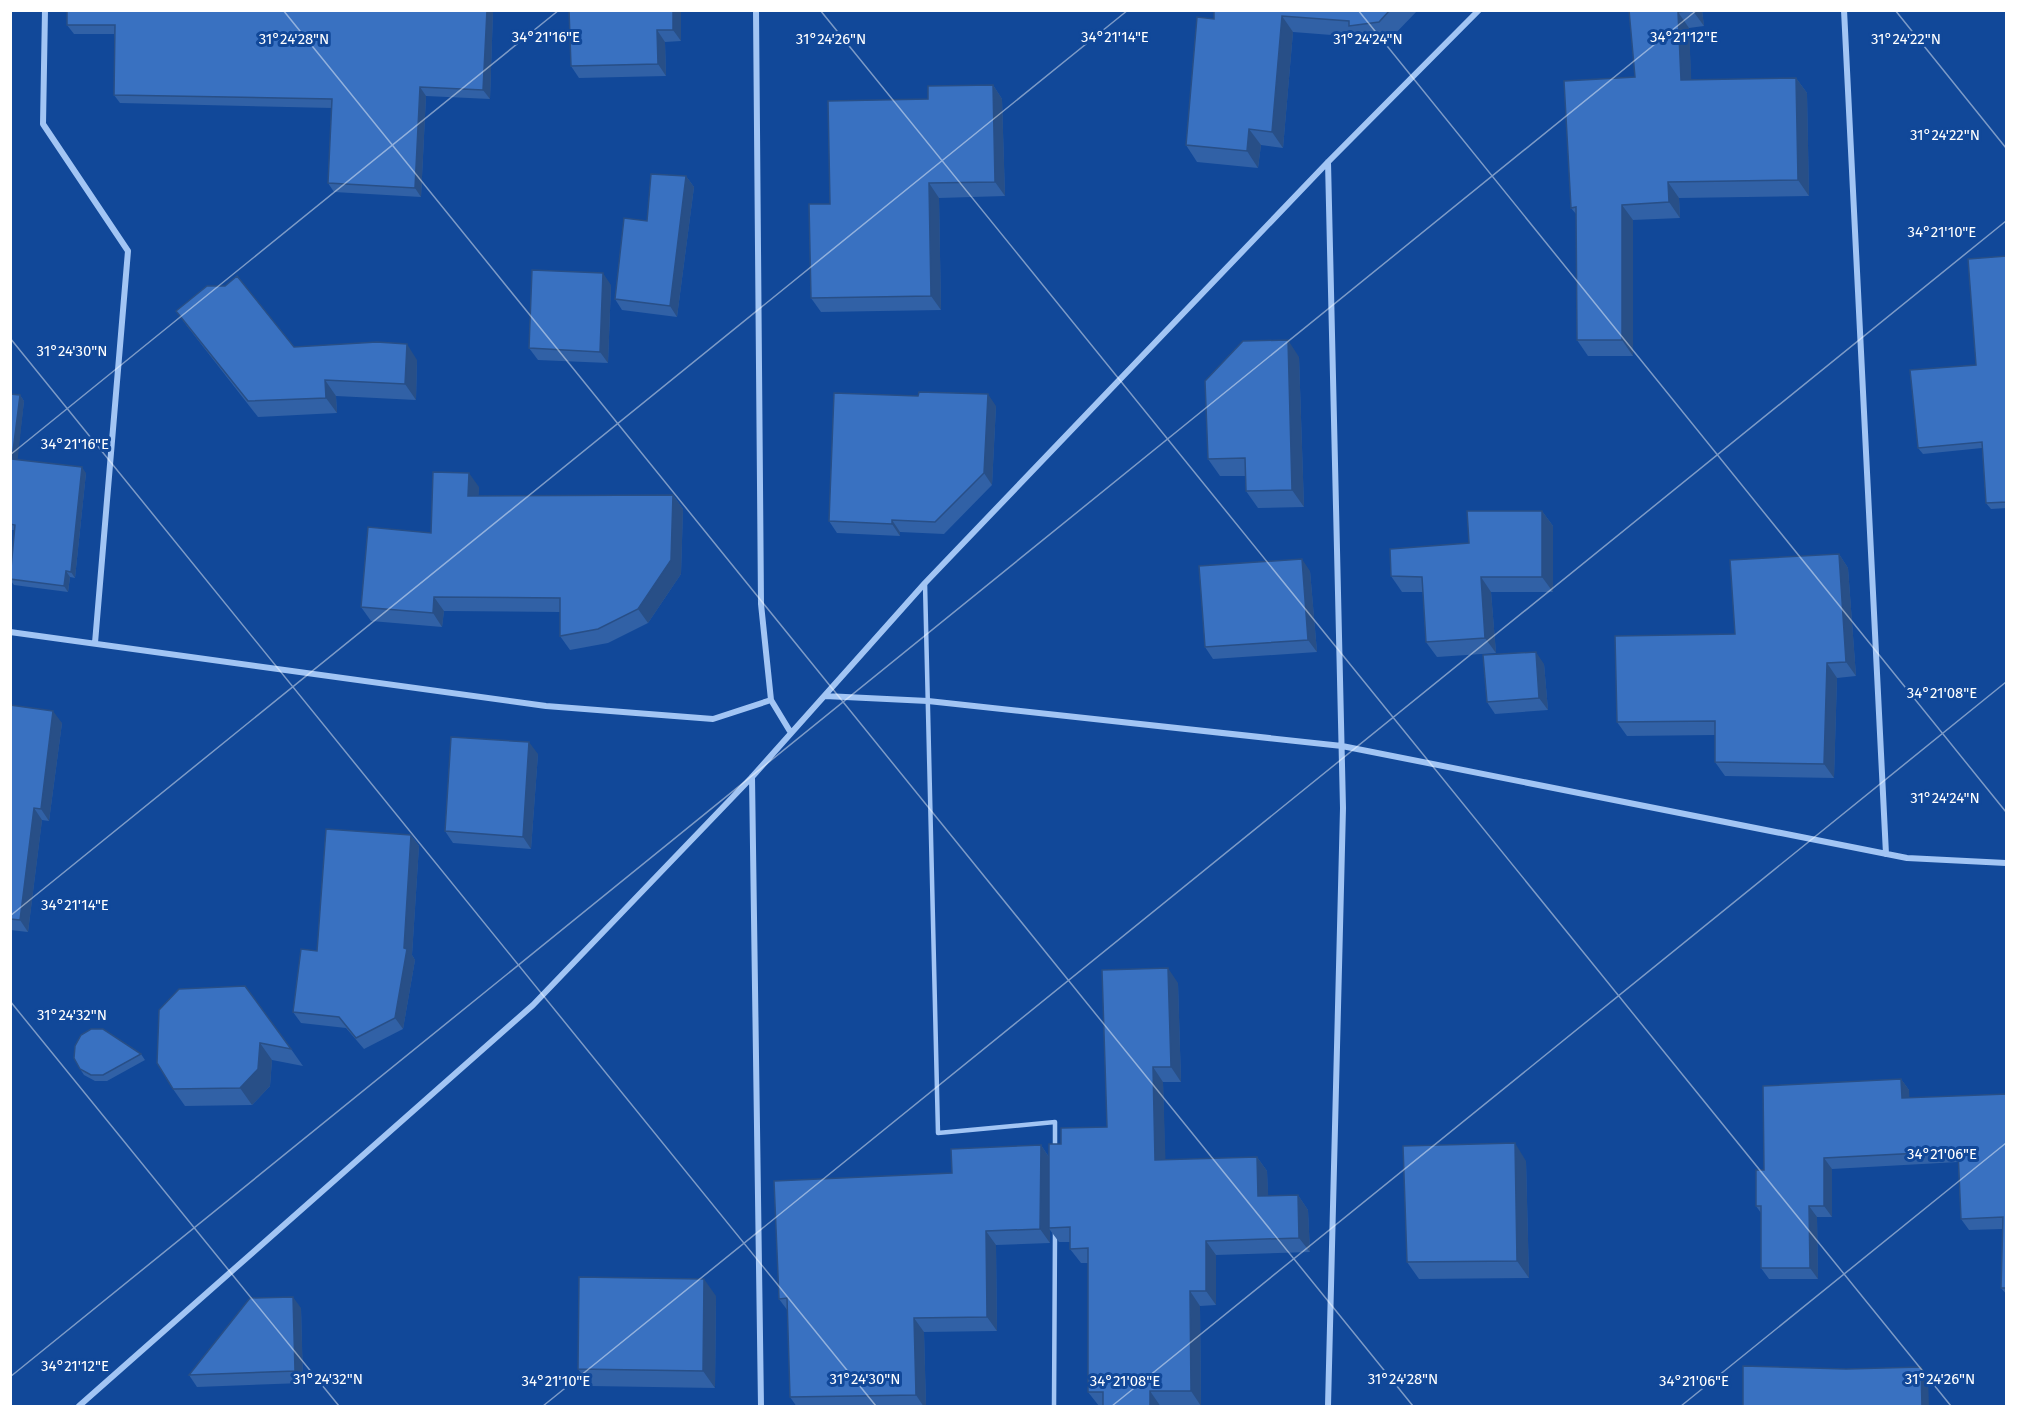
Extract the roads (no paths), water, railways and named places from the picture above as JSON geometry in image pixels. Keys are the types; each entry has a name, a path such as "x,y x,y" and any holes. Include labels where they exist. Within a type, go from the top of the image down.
{"street":[{"path":"45,10 43,124 128,251 95,643"},
{"path":"756,10 761,604 771,700 791,733"},
{"path":"79,1407 533,1005 752,777 925,583 1328,162 1479,10"},
{"path":"1844,10 1886,854"},
{"path":"1328,162 1343,808 1328,1407"},
{"path":"10,632 546,706 713,719 771,700"},
{"path":"825,696 928,700 1342,746 1907,858 2007,863"},
{"path":"752,777 761,1407"}],"lane":[{"path":"925,583 938,1133 1055,1122 1055,1158"},
{"path":"1054,1407 1055,1229"}]}
